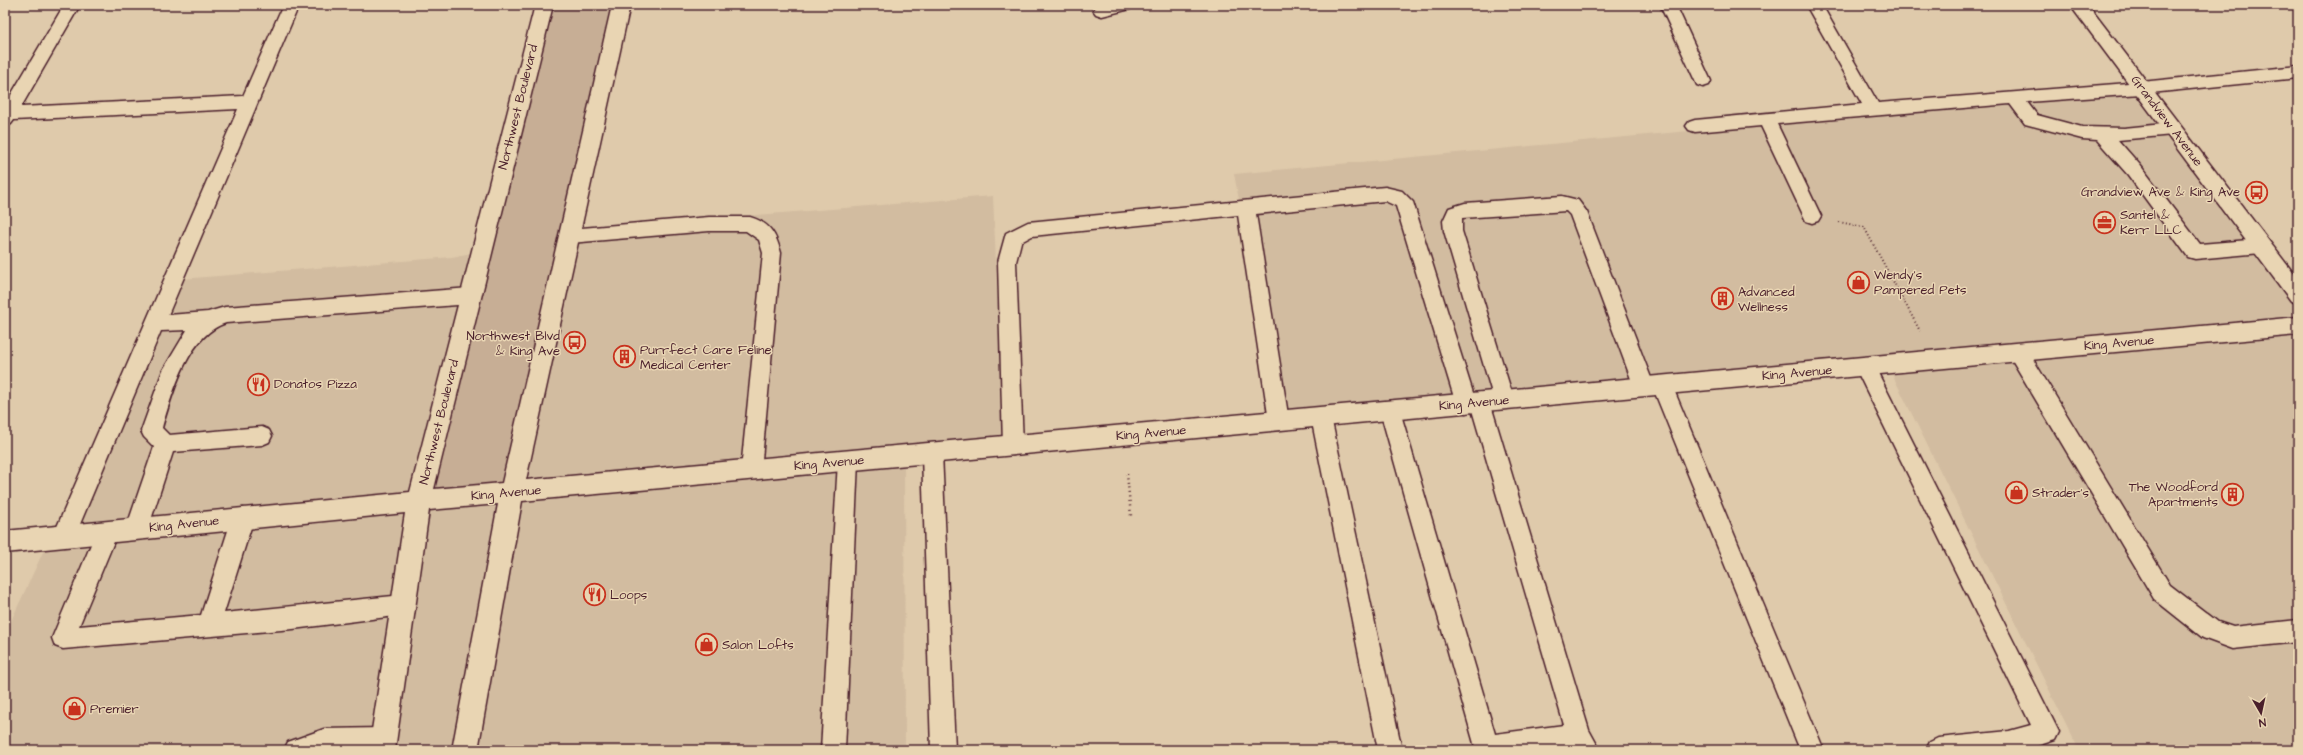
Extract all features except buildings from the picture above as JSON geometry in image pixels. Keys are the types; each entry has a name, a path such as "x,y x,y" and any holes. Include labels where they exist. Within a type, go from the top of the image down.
{"street":[{"name":"Northwest Boulevard","path":"382,745 402,605 419,501 544,5"},
{"path":"465,750 512,492 621,5"},
{"path":"1102,10 1124,5"},
{"name":"Grandview Avenue","path":"2079,5 2298,295"},
{"name":"King Avenue","path":"5,542 512,492 2298,326"}],"lane":[{"path":"7,117 72,5"},
{"path":"64,536 291,5"},
{"path":"1668,5 1703,81"},
{"path":"1814,5 1873,110"},
{"path":"1695,126 2014,97 2141,88 2298,72"},
{"path":"2014,97 2031,120 2082,133 2124,134 2173,130"},
{"path":"7,117 250,102"},
{"path":"1766,120 1812,216"},
{"path":"2102,134 2134,170 2196,252 2261,246"},
{"path":"1013,446 1007,262 1013,238 1028,229 1385,194 1396,196 1404,202 1473,403 1584,742 1487,747 1390,411"},
{"path":"1504,400 1453,231 1452,221 1456,213 1465,210 1562,203 1572,205 1578,212 1812,750"},
{"path":"1246,208 1279,421"},
{"path":"570,236 709,224 750,224 767,236 772,253 750,470"},
{"path":"155,324 211,320 225,315 356,313 470,296"},
{"path":"137,529 158,437 158,407 182,353 197,331 211,320"},
{"path":"2018,352 2162,592 2211,630 2233,638 2298,631"},
{"path":"1865,367 2047,732 2009,743 1938,750"},
{"path":"1321,417 1390,750"},
{"path":"158,437 262,436"},
{"path":"932,454 943,750"},
{"path":"833,750 848,461"},
{"path":"209,625 243,518"},
{"path":"108,532 63,638 293,618 402,605"},
{"path":"297,750 324,741 382,745"}],"path":[{"path":"1812,216 1864,227 1921,333"},
{"path":"1127,474 1131,516"}],"shaded area":[{"path":"544,5 621,5 512,492 419,501"},
{"path":"2135,89 2298,300 2298,750 2079,750 1890,370 1277,420 1272,370 1234,174"},
{"path":"993,196 1004,446 904,453 905,750 5,750 5,634 169,280 452,257 593,228"}],"place":[{"name":"Grandview Ave & King Ave","path":"2256,192"},
{"name":"Santel & Kerr LLC","path":"2105,222"},
{"name":"Wendy's Pampered Pets","path":"1858,282"},
{"name":"Advanced Wellness","path":"1723,299"},
{"name":"Northwest Blvd & King Ave","path":"575,343"},
{"name":"Purrfect Care Feline Medical Center","path":"624,357"},
{"name":"Donatos Pizza","path":"259,384"},
{"name":"Strader's","path":"2017,493"},
{"name":"The Woodford Apartments","path":"2233,494"},
{"name":"Loops","path":"594,595"},
{"name":"Salon Lofts","path":"707,645"},
{"name":"Premier","path":"74,709"}]}
